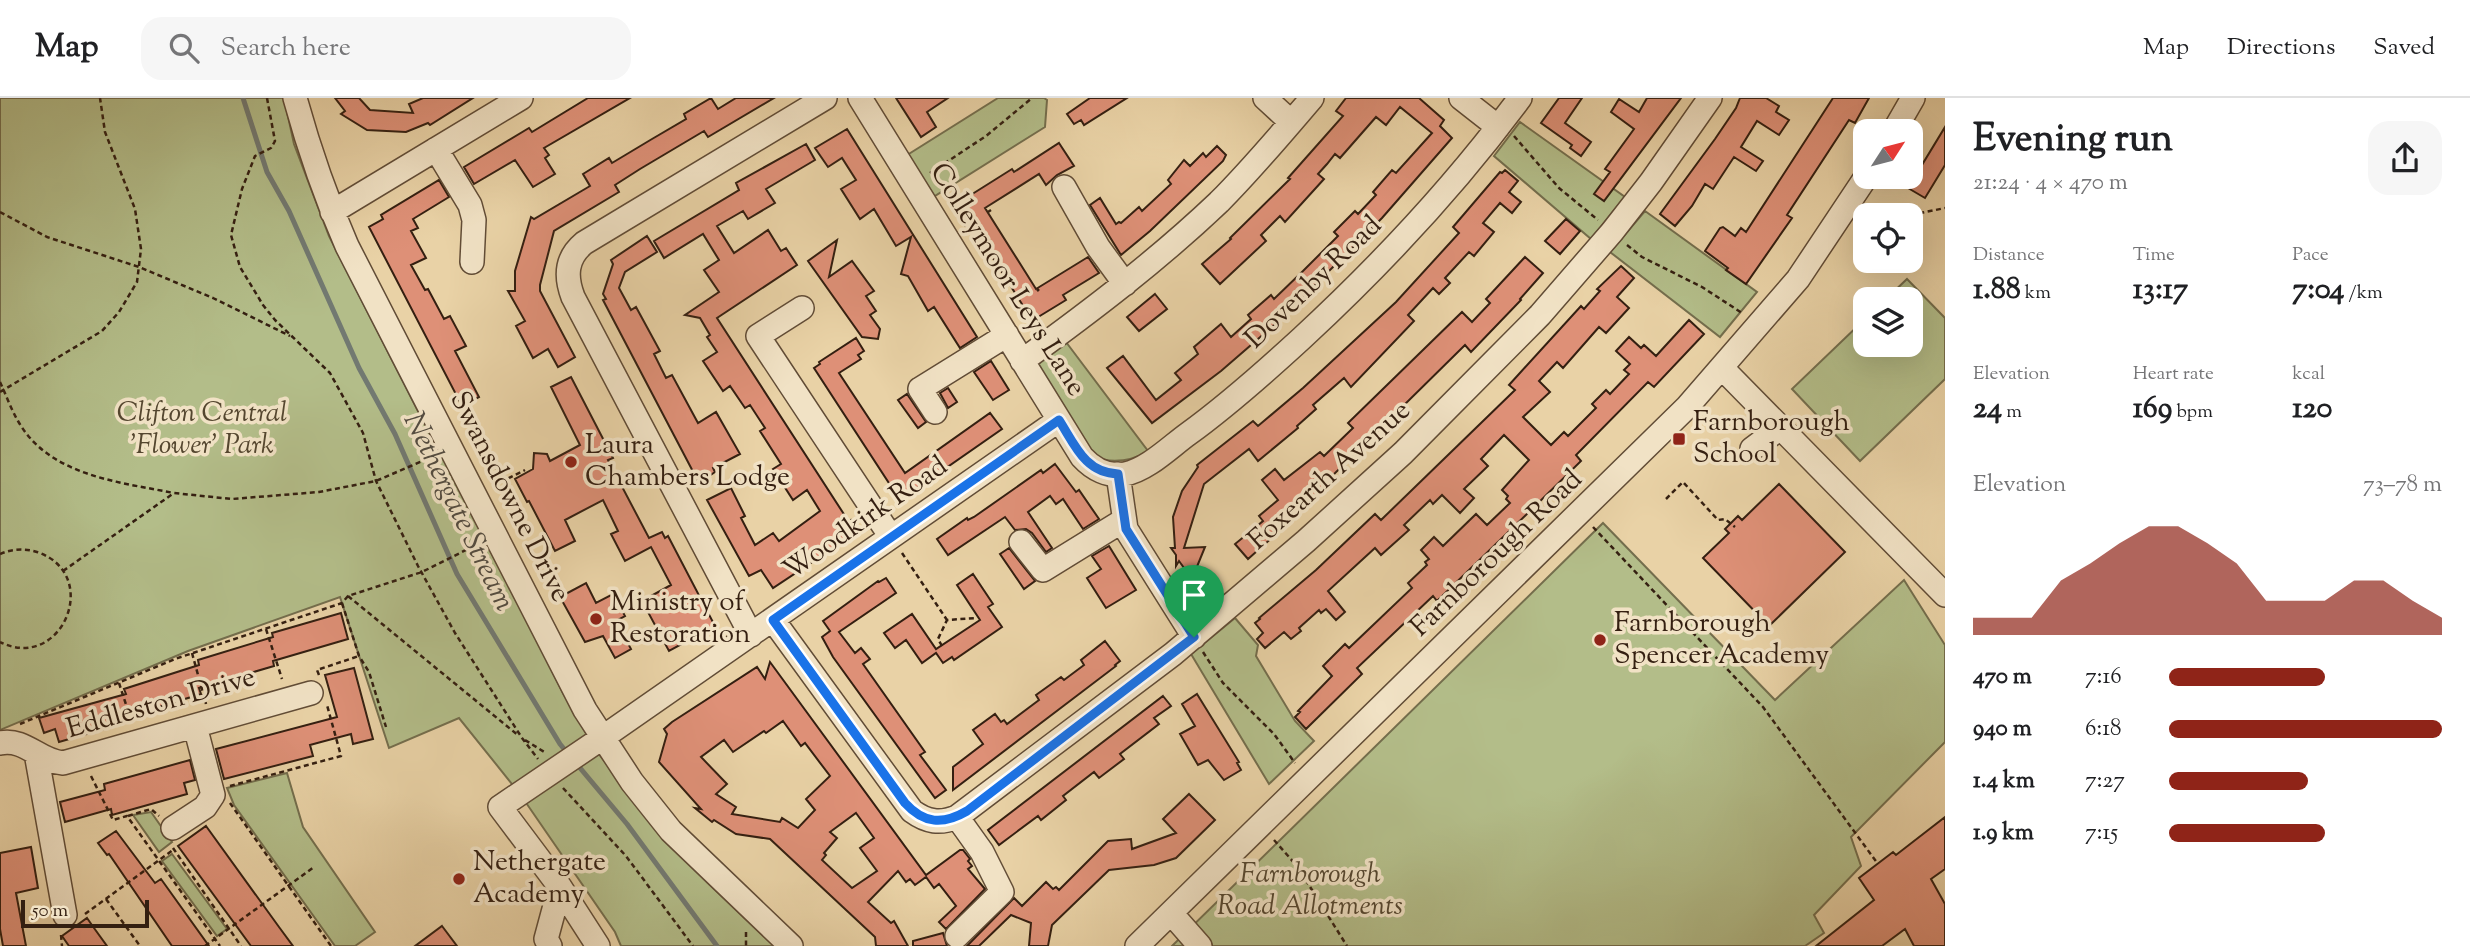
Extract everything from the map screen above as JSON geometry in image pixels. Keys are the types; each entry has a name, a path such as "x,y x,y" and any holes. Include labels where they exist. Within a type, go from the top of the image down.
{"street":[{"name":"Swansdowne Drive","path":"295,98 306,138 347,246 585,710 632,782 671,831 778,942"},
{"path":"332,212 521,98"},
{"path":"751,635 573,297 568,281 569,264 577,249 584,243 825,98"},
{"name":"Colleymoor Leys Lane","path":"860,98 1087,463 1099,471 1118,474"},
{"path":"1265,98 1291,122"},
{"path":"1023,361 1125,284 1219,201 1312,98"},
{"path":"1461,98 1500,125"},
{"name":"Dovenby Road","path":"1118,474 1134,471 1181,439 1280,358 1415,227 1478,155 1520,98"},
{"name":"Foxearth Avenue","path":"957,817 1194,637 1403,453 1539,315 1612,232 1710,98"},
{"path":"1901,119 1913,98"},
{"path":"436,149 470,205 474,220 472,262"},
{"path":"1064,187 1098,247 1125,284"},
{"name":"Farnborough Road","path":"1138,946 1632,464 1722,368 1798,279 1858,189"},
{"path":"802,307 758,336 891,537"},
{"path":"935,412 920,389 1007,335"},
{"path":"1722,368 1945,595"},
{"name":"Woodkirk Road","path":"560,887 500,807 1059,420"},
{"path":"1752,449 1780,428"},
{"path":"1118,474 1124,520 1131,538 1194,637"},
{"path":"1021,542 1042,570 1124,520"},
{"path":"773,620 912,811 921,818 932,821 948,821 957,817 982,852 1002,892 957,936"},
{"name":"Eddleston Drive","path":"5,742 23,744 49,762 63,763 307,692"},
{"path":"173,828 209,805 218,788 203,723"},
{"path":"36,753 75,915"},
{"path":"550,946 546,939 560,887"},
{"path":"560,887 598,946"},
{"path":"1171,913 1200,946"}],"path":[{"path":"1,391 102,331 137,282 141,249 135,209 105,132 100,98"},
{"path":"267,98 275,137 271,148 258,154 252,161 242,188 231,235 240,267 263,305 330,373 363,433 376,481 422,572 456,633 522,738 563,764"},
{"path":"913,184 986,136 1032,98"},
{"path":"1500,125 1559,188 1603,225"},
{"path":"1923,213 1945,208"},
{"path":"0,212 47,237 139,267 213,298 293,338"},
{"path":"1623,241 1642,257 1702,287 1744,315"},
{"path":"0,382 1,391 19,424 53,458 85,473 174,493 232,499 319,492 376,481 416,464"},
{"path":"487,475 500,469"},
{"path":"475,496 525,470"},
{"path":"1666,499 1683,482 1718,520 1725,519 1735,527"},
{"path":"63,571 174,493"},
{"path":"1593,527 1763,707 1878,864"},
{"path":"891,537 947,620"},
{"path":"0,554 17,549 30,550 54,561 63,571 71,600 68,615 61,628 50,639 37,646 22,648 0,642"},
{"path":"5,742 19,724 192,653 342,603 348,596 422,572 458,554"},
{"path":"348,596 522,738 563,764 626,856 693,946"},
{"path":"342,603 359,656 369,672 386,727"},
{"path":"947,620 977,618"},
{"path":"942,646 938,639 947,620"},
{"path":"266,628 307,692 341,756 218,788 331,946"},
{"path":"1194,637 1223,682 1274,734 1297,765"},
{"path":"192,653 203,723"},
{"path":"307,692 317,670 359,656"},
{"path":"119,683 138,742"},
{"path":"82,758 113,820 151,809 173,828"},
{"path":"127,816 220,946"},
{"path":"1260,827 1297,866 1347,946"},
{"path":"62,946 59,924 106,899 173,850 241,946"},
{"path":"205,946 314,867"},
{"path":"106,899 140,946"}],"green space":[{"name":"Clifton Central 'Flower' Park","path":"0,98 284,98 294,144 329,236 424,423 486,537 563,693 595,749 657,829 707,882 774,946 621,946 615,932 520,794 459,718 389,748 340,597 188,651 0,730"},
{"path":"998,98 1044,98 1047,100 1045,127 930,199 904,157"},
{"path":"1520,122 1625,197 1591,239 1494,156"},
{"path":"1645,211 1757,292 1720,337 1610,252"},
{"path":"1907,279 1915,287 1899,287"},
{"path":"1923,295 1945,318 1945,379 1860,461 1792,389 1853,331 1853,357 1923,357"},
{"path":"1066,342 1148,451 1121,461 1093,457 1038,369 1040,361"},
{"name":"Farnborough Spencer Academy","path":"1603,523 1775,700 1904,580 1945,645 1945,742 1851,837 1861,866 1814,915 1824,933 1805,946 1172,946"},
{"path":"1235,618 1258,645 1256,656 1295,721 1314,741 1269,784 1191,654"},
{"path":"287,773 303,827 375,932 355,946 335,946 234,805 227,788"},
{"path":"151,812 172,842 159,852 133,815"},
{"path":"172,854 227,929 217,936 162,861"}],"building":[{"path":"335,98 359,98 370,110 413,113 409,104 423,98 473,98 430,125 428,123 406,132 367,130 341,114 345,111"},
{"path":"588,98 630,98 544,148 549,155 545,158 555,174 533,187 515,160 474,184 464,167 529,128 532,132"},
{"path":"711,98 718,109 736,98 774,98 708,137 704,131 640,169 615,185 619,192 554,231 540,291 575,357 558,367 548,349 533,358 516,326 525,321 508,291 515,291 515,271 531,217 534,219 590,186 583,174 609,158 612,163 686,119 684,114"},
{"path":"896,98 948,98 927,112 936,127 921,137"},
{"path":"1090,98 1127,98 1084,125 1081,120 1074,124 1067,114"},
{"path":"1346,98 1419,98 1444,120 1440,126 1452,138 1382,218 1280,320 1221,371 1152,423 1107,368 1123,356 1156,400 1181,380 1175,373 1198,354 1194,347 1221,324 1231,337 1251,319 1248,315 1271,295 1274,299 1338,236 1334,232 1355,211 1358,214 1376,195 1373,192 1392,170 1396,173 1432,133 1400,107 1386,125 1376,117 1340,158 1335,154 1318,174 1324,179 1285,222 1280,216 1261,235 1266,241 1220,284 1202,264 1231,239 1290,179 1288,178 1343,116 1336,111"},
{"path":"1559,98 1582,98 1565,123 1591,142 1581,156 1570,148 1572,145 1541,123"},
{"path":"1647,98 1681,98 1604,201 1594,194 1610,172 1605,169 1634,129 1611,112 1619,99 1639,112"},
{"path":"1740,98 1766,98 1779,106 1776,112 1789,120 1779,135 1757,121 1741,147 1763,161 1756,171 1734,157 1713,189 1705,184 1692,206 1675,226 1660,214 1715,139"},
{"path":"1833,98 1869,98 1857,119 1853,119 1853,122 1849,120 1787,215 1792,218 1746,284 1705,251 1720,228 1723,227 1735,236 1741,228 1746,232"},
{"path":"1945,127 1945,165 1925,198 1910,189 1923,189 1923,163"},
{"path":"847,129 977,337 960,348 934,307 928,311 908,276 901,274 911,237 896,246 874,209 860,219 841,189 856,180 842,158 828,167 815,148"},
{"path":"1059,143 1074,166 1046,185 1039,174 985,208 1036,289 1088,257 1099,273 1063,295 1066,300 1030,322 1020,306 1022,304 958,203"},
{"path":"806,144 815,160 766,189 775,203 748,219 743,211 717,226 734,253 768,230 781,251 786,248 797,265 717,318 849,522 851,520 859,531 773,588 761,570 749,576 707,500 731,488 745,516 741,518 755,545 773,533 779,541 820,511 807,490 793,500 773,469 781,464 760,431 765,428 750,405 745,408 730,386 723,391 703,361 717,352 707,337 710,335 700,318 685,315 719,292 704,270 719,260 703,234 664,258 654,241 739,190 736,183"},
{"path":"1217,146 1226,155 1223,161 1121,255 1090,205 1100,198 1116,224 1121,223 1139,207 1142,211 1171,184 1168,180 1184,160 1190,166 1203,153 1206,157"},
{"path":"1505,170 1518,181 1509,192 1521,202 1512,213 1500,203 1483,223 1494,232 1474,256 1469,252 1445,278 1450,283 1439,294 1433,288 1408,315 1414,321 1351,387 1344,378 1313,405 1316,409 1297,426 1298,428 1258,461 1249,449 1204,484 1184,548 1205,547 1192,579 1179,561 1176,566 1176,555 1171,548 1175,548 1173,517 1182,491 1197,465 1253,421 1258,426 1396,302 1459,233 1453,227 1500,172"},
{"path":"439,180 449,197 413,219 418,228 411,231 426,258 411,265 444,319 450,316 466,346 455,351 479,397 462,406 369,227 383,219 381,215"},
{"path":"1566,219 1580,231 1560,254 1545,241"},
{"path":"647,236 657,252 625,272 619,288 631,310 636,307 660,351 654,354 666,378 672,375 698,423 716,412 740,454 713,468 715,472 699,483 603,300 606,299 603,294 613,264 611,260"},
{"path":"837,240 829,277 852,261 874,291 866,296 876,311 870,315 880,329 878,339 862,337 808,261"},
{"path":"1525,257 1543,273 1521,300 1471,352 1465,345 1331,477 1335,482 1248,559 1235,544 1263,521 1259,516 1278,500 1262,480 1275,469 1284,480 1320,452 1324,456 1353,428 1348,423 1462,312 1472,322 1490,303 1486,299"},
{"path":"1621,266 1634,278 1617,297 1629,308 1606,333 1599,327 1563,368 1557,362 1539,381 1550,392 1523,417 1551,445 1564,432 1568,436 1596,408 1592,404 1606,390 1610,394 1629,374 1624,370 1630,364 1616,351 1629,337 1656,356 1689,320 1704,334 1654,387 1648,382 1576,455 1581,461 1437,601 1433,596 1357,668 1362,674 1306,729 1295,717 1332,676 1323,666 1345,644 1349,648 1412,588 1408,583 1427,565 1425,562 1429,559 1421,550 1434,537 1443,546 1476,514 1487,525 1510,503 1502,490 1529,460 1504,435 1481,459 1488,466 1464,489 1474,498 1460,513 1442,495 1433,504 1430,500 1404,525 1409,530 1381,555 1375,548 1328,591 1345,612 1336,620 1326,609 1321,613 1319,610 1291,639 1284,632 1265,648 1257,639 1263,633 1255,623 1375,514 1381,520 1515,390 1509,385 1581,306 1584,309 1600,291 1597,289"},
{"path":"1155,294 1167,309 1139,331 1127,317"},
{"path":"856,338 864,351 858,355 861,359 839,373 905,473 990,413 1002,429 900,500 814,368"},
{"path":"991,361 1009,390 993,400 974,372"},
{"path":"571,377 613,458 608,460 649,538 662,532 665,538 668,536 715,626 669,651 642,601 671,585 651,547 625,561 611,534 618,531 603,500 565,520 575,541 555,551 515,479 533,469 534,453 547,454 550,461 580,445 551,387"},
{"path":"948,388 957,402 948,408 940,393"},
{"path":"907,394 926,422 918,428 898,400"},
{"path":"1055,464 1076,492 1079,490 1099,519 1083,529 1063,499 1056,504 1050,496 1028,512 1052,548 1046,552 1032,533 1026,529 1015,530 1005,517 948,555 937,539 967,518 968,520 974,517 1041,470 1043,473"},
{"path":"1779,484 1845,552 1769,626 1703,558 1729,533 1725,529 1738,516 1742,520"},
{"path":"1109,546 1136,590 1106,608 1087,578 1101,569 1092,556"},
{"path":"1009,548 1035,581 1024,589 1000,554"},
{"path":"973,574 993,604 988,607 1002,627 954,660 952,657 943,663 936,653 922,663 906,640 895,648 884,633 912,614 936,649 980,620 957,585"},
{"path":"886,578 896,593 839,632 855,653 861,648 870,659 863,664 925,752 920,755 946,790 935,798 833,657 822,637 830,631 823,621"},
{"name":"Ministry of Restoration","path":"586,583 596,603 613,594 625,616 616,621 631,649 615,658 603,636 585,642 560,597"},
{"path":"341,613 348,639 273,661 274,666 199,688 201,694 126,717 128,722 59,742 55,729 44,733 39,718 126,694 124,689 199,665 198,660 273,637 272,633"},
{"path":"1105,641 1120,661 1116,666 953,790 953,767 983,744 973,730 995,714 1001,722 1004,720 1007,724 1039,700 1036,695 1061,677 1064,680 1084,665 1081,660"},
{"path":"770,662 926,875 960,850 970,859 968,861 972,866 968,869 985,889 946,929 939,922 956,906 939,884 934,888 926,877 915,885 910,879 906,882 898,871 868,902 891,923 894,921 908,946 876,946 875,937 770,839 736,834 714,820 712,822 695,808 701,809 659,762 667,734 664,729 672,722 757,667 765,679","holes":["783,721 801,746 805,743 830,776 806,799 815,810 798,828 782,818 780,822 732,814 736,807 716,794 727,784 701,757 724,740 733,752","856,813 874,838 860,848 877,871 852,888 822,860 826,855 824,853 837,838 830,832"]},
{"path":"354,668 373,739 353,744 351,734 321,742 310,745 313,756 224,779 216,749 337,717 325,675"},
{"path":"1197,694 1239,762 1237,763 1241,770 1224,780 1208,760 1198,765 1180,734 1195,726 1182,704"},
{"path":"1163,696 1171,706 1154,718 1159,724 1120,754 1124,759 1099,778 1094,772 1063,796 1066,800 1041,820 1038,816 999,845 988,830"},
{"path":"190,760 195,780 184,783 187,794 112,815 111,809 65,822 60,802 105,790 104,784"},
{"path":"1189,794 1215,820 1176,858 1154,865 1109,870 1052,925 1048,946 1029,946 1031,923 1011,915 979,946 967,946 1014,898 1022,906 1046,882 1053,889 1056,887 1059,890 1108,841 1131,839 1132,849 1176,833 1163,819"},
{"path":"1945,817 1945,869 1931,879 1945,904 1945,946 1914,946 1905,929 1882,946 1816,946 1874,900 1859,878 1893,852 1896,855"},
{"path":"206,826 293,946 251,946 178,846"},
{"path":"116,831 155,883 161,879 209,946 172,946 109,854 107,855 98,843"},
{"path":"31,847 38,888 16,893 26,946 3,946 0,929 0,853"},
{"path":"87,918 107,946 69,946 62,936"},
{"path":"442,926 457,946 415,946"},
{"path":"943,933 947,946 913,946 913,941"}],"waterway":[{"name":"Nethergate Stream","path":"243,98 267,172 289,211 359,368 395,434 457,574 569,755"},
{"name":"Nethergate Stream","path":"575,762 627,824 717,946"}],"place":[{"name":"Farnborough School","path":"1679,439"},
{"name":"Laura Chambers Lodge","path":"571,462"},
{"name":"Ministry of Restoration","path":"596,619"},
{"name":"Farnborough Spencer Academy","path":"1600,640"},
{"name":"Nethergate Academy","path":"459,879"}],"route":[{"path":"1059,420 1087,463 1099,471 1118,474 1126,529 1194,637 967,811 940,822 921,818 905,803 773,620 1059,420"}],"park label":[{"name":"Farnborough Road Allotments","path":"1310,891"}]}
